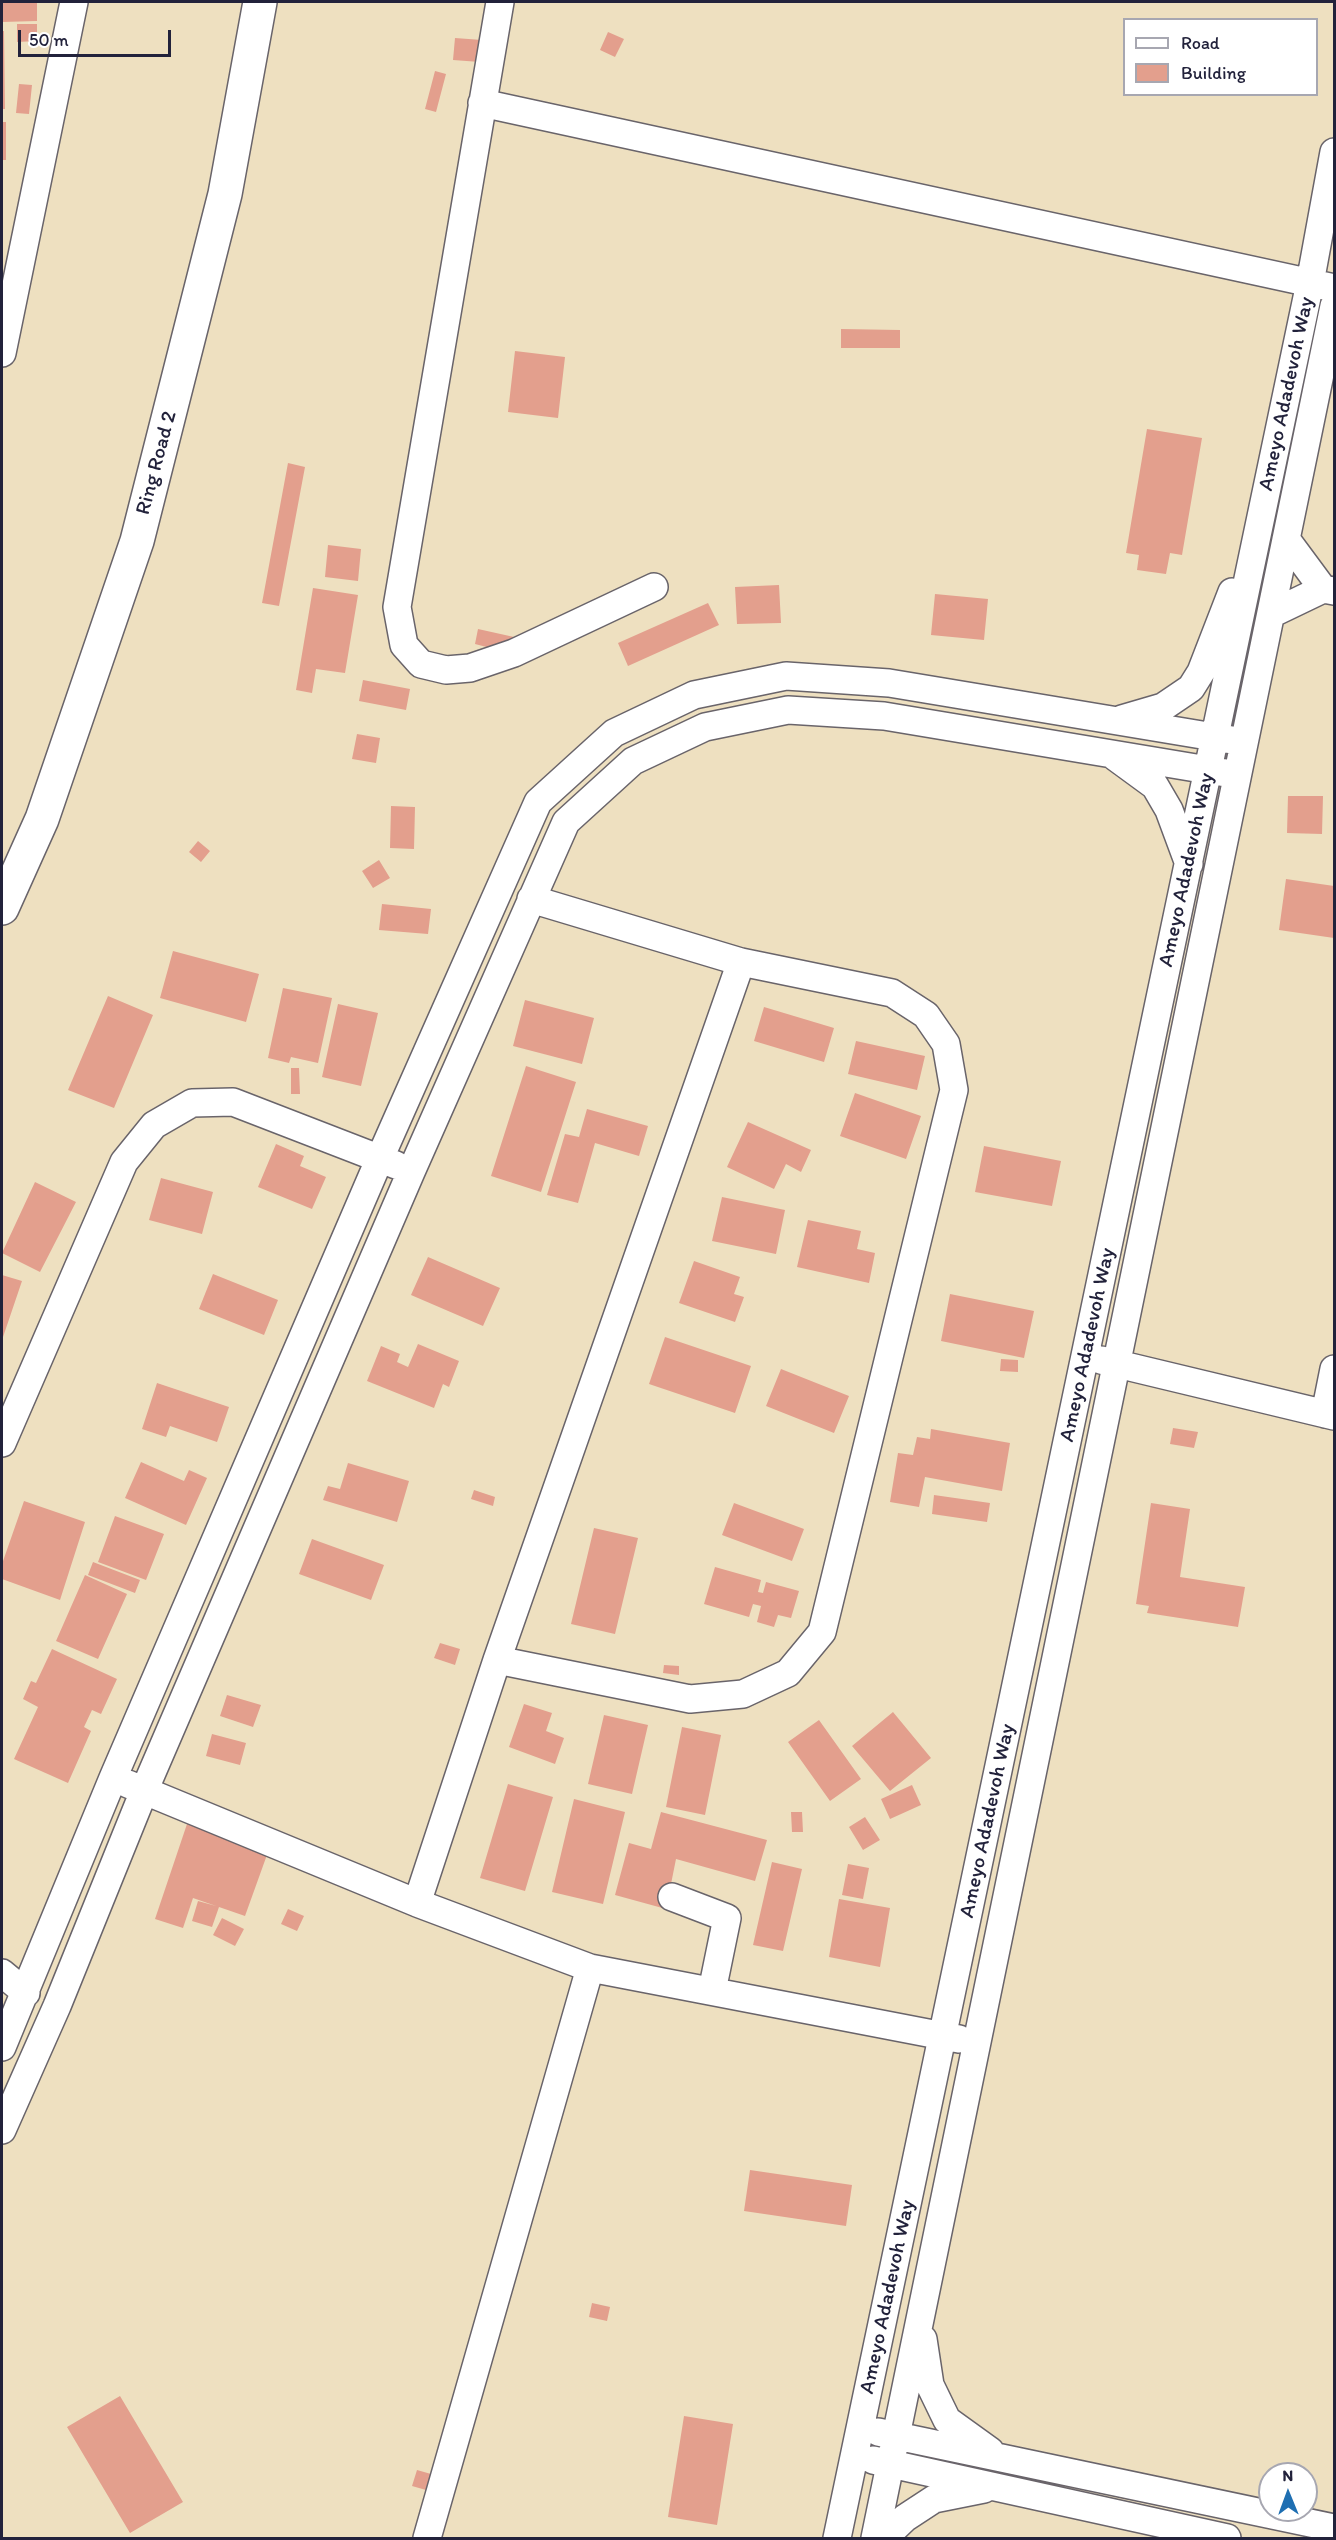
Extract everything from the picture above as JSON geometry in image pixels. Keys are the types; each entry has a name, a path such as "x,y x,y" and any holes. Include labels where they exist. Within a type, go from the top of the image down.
{"main road":[{"name":"Ring Road 2","path":"2,908 42,819 136,540 225,194 260,2"}],"street":[{"path":"2,353 74,2"},
{"path":"500,2 397,607 404,645 421,664 446,670 470,668 514,653 654,587"},
{"path":"482,103 1322,285"},
{"name":"Ameyo Adadevoh Way","path":"837,2538 1261,519 1322,285 1335,152"},
{"name":"Ameyo Adadevoh Way","path":"875,2538 1335,306"},
{"path":"1116,721 1163,707 1191,688 1201,672 1261,519"},
{"path":"1271,614 1329,590 1286,539"},
{"path":"2,2047 113,1778 380,1158 538,802 614,733 694,695 786,676 889,683 1245,742"},
{"path":"2,2130 57,2006 144,1791 411,1172 566,822 633,761 705,727 788,710 884,716 1238,775"},
{"path":"1111,754 1155,786 1168,810 1189,864"},
{"path":"497,1660 690,1699 743,1694 788,1673 822,1632 954,1090 946,1044 926,1015 892,993 741,962 531,899"},
{"path":"417,1903 497,1660 741,962"},
{"path":"2,1443 124,1161 154,1125 192,1103 233,1102 411,1172"},
{"path":"1085,1356 1330,1415 1335,1369"},
{"path":"113,1778 417,1903 590,1968 977,2042"},
{"path":"672,1897 727,1918 712,1991"},
{"path":"426,2538 590,1968"},
{"path":"2,1973 26,1993"},
{"path":"920,2321 930,2385 947,2420 999,2457"},
{"path":"861,2428 1335,2528"},
{"path":"855,2456 1227,2538"},
{"path":"884,2538 905,2517 934,2499 994,2487"}],"building":[{"path":"2,2 37,2 37,21 2,22"},
{"path":"17,24 37,24 37,41 17,42"},
{"path":"2,31 4,31 5,109 2,109"},
{"path":"608,32 624,39 615,57 600,50"},
{"path":"455,38 482,40 480,62 453,60"},
{"path":"435,71 446,74 436,112 425,109"},
{"path":"19,84 32,85 29,114 16,113"},
{"path":"2,122 6,122 6,160 2,160"},
{"path":"841,329 900,330 900,348 841,348"},
{"path":"515,351 565,357 558,418 508,412"},
{"path":"1147,429 1202,438 1182,555 1170,553 1166,574 1137,570 1139,555 1126,553"},
{"path":"288,463 305,467 279,606 262,603"},
{"path":"328,545 361,549 358,581 325,577"},
{"path":"779,585 781,623 737,624 735,587"},
{"path":"313,588 358,595 345,673 316,669 312,693 296,690"},
{"path":"935,594 988,599 984,640 931,635"},
{"path":"708,603 719,625 628,666 618,643"},
{"path":"478,629 514,637 510,653 475,644"},
{"path":"363,680 410,689 406,710 359,701"},
{"path":"357,734 380,738 376,763 352,759"},
{"path":"1288,796 1323,796 1322,834 1287,833"},
{"path":"391,806 415,807 414,849 390,848"},
{"path":"198,841 210,851 201,862 189,852"},
{"path":"379,860 390,878 373,888 362,871"},
{"path":"1286,879 1334,886 1334,938 1279,930"},
{"path":"382,904 431,909 428,934 379,930"},
{"path":"173,951 259,974 246,1022 160,998"},
{"path":"283,988 332,998 318,1063 291,1057 289,1063 268,1058"},
{"path":"108,996 153,1015 114,1108 68,1090"},
{"path":"525,1000 594,1018 582,1064 513,1046"},
{"path":"338,1004 378,1013 361,1086 322,1077"},
{"path":"764,1007 834,1028 824,1062 754,1041"},
{"path":"856,1041 925,1056 917,1090 848,1074"},
{"path":"526,1066 576,1082 541,1192 491,1176"},
{"path":"291,1068 299,1068 300,1094 291,1094"},
{"path":"855,1093 921,1116 906,1159 840,1136"},
{"path":"587,1109 648,1126 639,1156 595,1143 578,1203 547,1195 565,1134 579,1137"},
{"path":"748,1122 811,1150 801,1172 786,1164 774,1189 727,1167"},
{"path":"276,1144 304,1156 300,1166 326,1177 312,1209 258,1187"},
{"path":"984,1146 1061,1161 1052,1206 975,1192"},
{"path":"161,1178 213,1192 202,1234 149,1220"},
{"path":"35,1182 76,1202 40,1272 2,1253"},
{"path":"722,1197 785,1210 776,1254 712,1241"},
{"path":"808,1220 861,1231 857,1249 875,1253 869,1283 797,1267"},
{"path":"428,1257 500,1288 483,1326 411,1295"},
{"path":"694,1261 740,1277 734,1294 744,1297 735,1322 679,1303"},
{"path":"213,1274 278,1300 264,1335 199,1309"},
{"path":"2,1275 22,1281 2,1340"},
{"path":"950,1294 1034,1311 1024,1358 941,1341"},
{"path":"665,1337 751,1366 735,1413 649,1384"},
{"path":"418,1344 459,1361 449,1387 443,1384 434,1408 367,1381 381,1346 400,1354 397,1362 408,1367"},
{"path":"1001,1359 1018,1360 1018,1372 1000,1371"},
{"path":"781,1369 849,1396 834,1433 766,1406"},
{"path":"157,1383 229,1407 217,1442 170,1426 166,1437 142,1429"},
{"path":"1173,1428 1198,1432 1194,1448 1170,1444"},
{"path":"931,1429 1010,1443 1002,1491 925,1477 919,1507 890,1502 898,1453 913,1455 917,1437 930,1439"},
{"path":"141,1462 184,1481 189,1470 207,1478 186,1525 125,1498"},
{"path":"348,1463 409,1481 397,1522 323,1500 328,1486 340,1489"},
{"path":"474,1490 495,1497 493,1506 471,1499"},
{"path":"934,1495 990,1503 987,1522 932,1514"},
{"path":"24,1501 85,1522 60,1600 2,1579 2,1564"},
{"path":"734,1503 804,1529 792,1561 722,1535"},
{"path":"1151,1503 1190,1509 1180,1577 1245,1587 1238,1627 1147,1613 1149,1606 1136,1604"},
{"path":"115,1516 164,1534 146,1580 98,1562"},
{"path":"594,1528 638,1538 615,1634 571,1624"},
{"path":"312,1539 384,1565 371,1600 299,1574"},
{"path":"93,1562 140,1580 135,1593 88,1575"},
{"path":"715,1567 761,1580 758,1592 763,1593 766,1582 799,1591 791,1618 778,1615 774,1627 757,1622 761,1606 753,1604 749,1617 704,1604"},
{"path":"85,1575 127,1594 98,1659 56,1641"},
{"path":"440,1643 460,1649 455,1665 434,1658"},
{"path":"52,1649 117,1679 101,1714 92,1710 84,1727 91,1731 68,1783 14,1759 38,1707 23,1699 31,1681 36,1683"},
{"path":"664,1665 679,1666 679,1675 663,1673"},
{"path":"227,1695 261,1705 253,1727 220,1716"},
{"path":"524,1704 552,1713 546,1731 564,1738 555,1764 509,1747"},
{"path":"893,1712 931,1758 890,1791 852,1746"},
{"path":"604,1715 648,1725 632,1794 588,1784"},
{"path":"819,1720 861,1779 830,1801 788,1742"},
{"path":"682,1727 721,1735 705,1815 666,1807"},
{"path":"212,1734 246,1743 240,1765 206,1756"},
{"path":"508,1784 553,1797 525,1891 480,1878"},
{"path":"912,1785 921,1805 890,1819 881,1799"},
{"path":"574,1799 625,1812 603,1904 552,1892"},
{"path":"661,1812 767,1840 755,1881 676,1859 666,1909 615,1895 629,1843 651,1849"},
{"path":"791,1812 802,1812 803,1832 792,1832"},
{"path":"865,1817 880,1840 863,1850 849,1827"},
{"path":"187,1824 268,1852 245,1916 219,1907 212,1927 192,1921 198,1901 216,1906 193,1898 183,1928 155,1919"},
{"path":"772,1862 802,1869 783,1951 753,1945"},
{"path":"848,1864 869,1868 863,1899 842,1895"},
{"path":"839,1899 890,1908 880,1967 829,1957"},
{"path":"288,1909 304,1916 297,1931 281,1924"},
{"path":"222,1918 244,1929 235,1946 213,1935"},
{"path":"750,2170 852,2185 846,2226 744,2211"},
{"path":"592,2303 610,2307 607,2321 589,2317"},
{"path":"120,2396 183,2502 130,2533 67,2427"},
{"path":"684,2416 733,2424 717,2525 668,2517"},
{"path":"417,2470 431,2474 426,2490 412,2486"}]}
